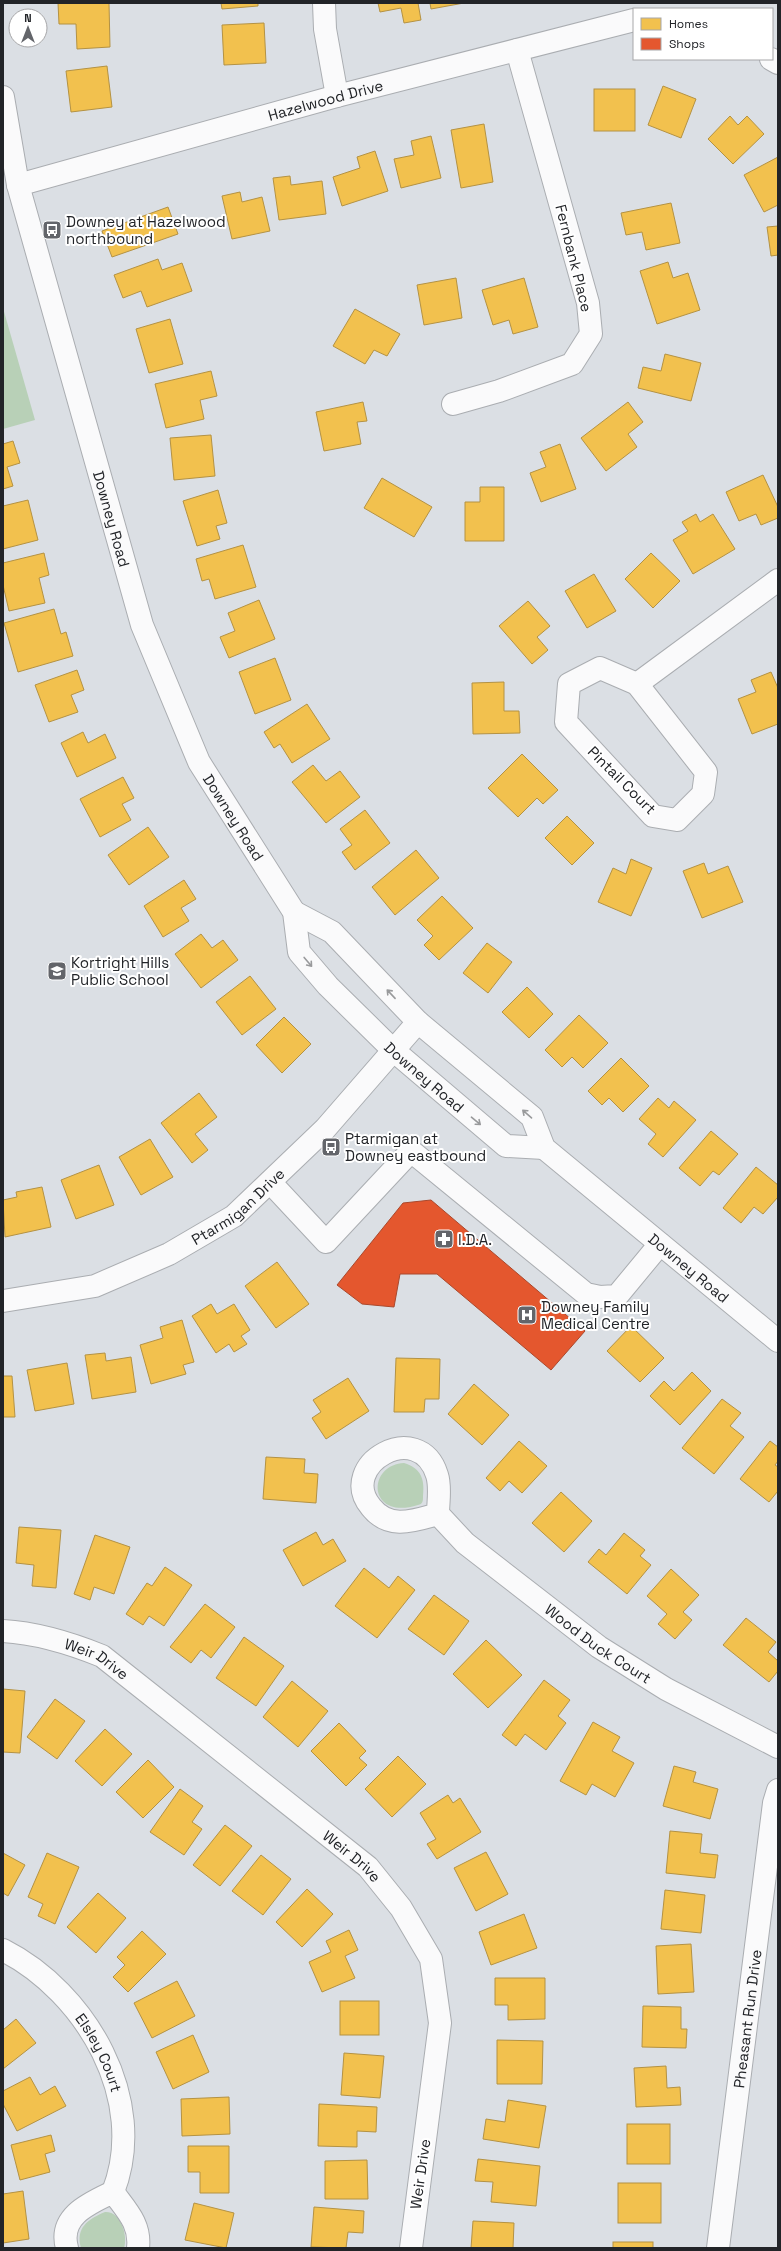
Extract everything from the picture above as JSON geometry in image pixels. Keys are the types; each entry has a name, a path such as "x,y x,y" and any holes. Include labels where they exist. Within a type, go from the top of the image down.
{"street":[{"path":"324,3 325,29 337,96"},
{"name":"Hazelwood Drive","path":"18,184 337,96 633,20"},
{"name":"Fernbank Place","path":"453,404 499,391 572,364 591,334 588,303 517,50"},
{"name":"Downey Road","path":"3,97 18,184 142,625 199,762 294,912 300,952 328,986 393,1050 506,1146 544,1148"},
{"path":"637,684 778,580"},
{"name":"Pintail Court","path":"600,668 637,684 706,772 703,794 677,820 653,816 566,722 569,684 600,668"},
{"name":"Downey Road","path":"294,912 332,932 418,1022 532,1118 544,1148 778,1341"},
{"name":"Ptarmigan Drive","path":"3,1301 95,1286 169,1254 234,1216 325,1129 418,1022"},
{"path":"270,1182 326,1242 411,1151 586,1294 618,1296 660,1244"},
{"name":"Wood Duck Court","path":"438,1514 465,1543 599,1647 666,1689 778,1748"},
{"name":"Weir Drive","path":"3,1631 19,1632 66,1641 102,1656 368,1868 401,1908 431,1959 440,2023 411,2248"},
{"name":"Pheasant Run Drive","path":"718,2248 769,1917 774,1803 778,1790"},
{"name":"Elsley Court","path":"3,1950 37,1972 64,1997 87,2025 106,2058 117,2092 123,2127 121,2165 112,2192"},
{"path":"67,2248 66,2234 69,2222 76,2212 112,2192 137,2226 139,2237 138,2248"}],"green space":[{"path":"3,308 35,420 3,429"},
{"path":"404,1463 410,1465 421,1475 423,1484 423,1501 418,1505 401,1508 389,1505 382,1499 378,1491 379,1481 383,1473 392,1466"},
{"path":"105,2212 111,2213 115,2216 122,2225 125,2237 124,2248 81,2248 80,2235 84,2225 88,2221"}],"building: Homes":[{"path":"58,3 109,3 110,47 77,49 76,24 59,24"},
{"path":"221,3 258,3 258,6 222,9"},
{"path":"378,3 418,3 421,20 404,23 401,8 380,12"},
{"path":"430,3 464,3 431,9"},
{"path":"264,23 266,63 224,65 222,25"},
{"path":"107,66 112,107 71,112 66,71"},
{"path":"663,86 696,99 681,138 648,125"},
{"path":"594,89 635,89 635,131 594,131"},
{"path":"730,116 738,125 747,116 764,134 733,164 708,139"},
{"path":"484,124 493,182 461,188 451,130"},
{"path":"431,136 441,178 401,188 394,159 414,155 411,141"},
{"path":"375,151 388,191 342,206 333,177 360,168 357,157"},
{"path":"778,157 778,205 764,212 744,175"},
{"path":"290,176 291,185 322,181 326,214 279,220 273,178"},
{"path":"240,192 242,202 262,197 270,231 232,239 222,196"},
{"path":"671,203 680,243 646,250 642,232 626,235 621,213"},
{"path":"168,207 178,234 112,257 102,231"},
{"path":"778,226 778,255 771,256 767,227"},
{"path":"158,259 162,270 182,263 192,291 147,307 141,291 123,298 114,275"},
{"path":"668,262 673,278 688,273 700,310 657,324 640,271"},
{"path":"456,278 462,318 424,325 417,285"},
{"path":"524,278 538,327 513,334 509,320 493,325 482,290"},
{"path":"355,309 400,334 387,356 374,350 365,364 333,346"},
{"path":"170,319 183,364 149,373 136,329"},
{"path":"665,354 701,363 691,401 638,388 643,367 661,371"},
{"path":"211,371 217,396 200,400 204,419 166,428 155,384"},
{"path":"363,402 367,421 357,422 361,444 324,451 316,412"},
{"path":"628,402 643,422 628,434 637,447 606,471 581,438"},
{"path":"211,435 215,476 174,480 170,438"},
{"path":"13,441 20,463 7,467 13,486 3,489 3,444"},
{"path":"560,444 576,489 541,502 530,473 546,467 540,452"},
{"path":"763,475 778,507 778,518 761,525 756,514 739,521 726,492"},
{"path":"382,478 432,507 414,537 364,508"},
{"path":"480,487 504,487 504,541 465,541 465,502 480,502"},
{"path":"218,490 227,523 216,526 220,539 197,546 183,501"},
{"path":"28,500 38,540 3,549 3,506"},
{"path":"696,514 700,522 713,514 735,549 693,574 673,540 688,531 682,522"},
{"path":"243,545 256,587 215,599 209,579 202,581 196,559"},
{"path":"44,553 49,575 39,578 45,603 9,611 3,585 3,563"},
{"path":"651,553 680,581 653,608 625,579"},
{"path":"594,574 616,611 587,628 565,591"},
{"path":"259,600 275,639 229,658 220,637 235,631 228,613"},
{"path":"528,601 550,626 537,637 548,650 532,664 499,626"},
{"path":"54,609 61,634 66,632 73,656 18,672 4,623"},
{"path":"275,658 291,700 255,714 239,672"},
{"path":"77,670 84,690 71,695 78,712 49,722 35,685"},
{"path":"771,672 778,688 778,724 752,734 738,699 756,692 751,680"},
{"path":"504,682 504,711 519,711 520,733 473,734 472,683"},
{"path":"307,704 330,739 292,763 280,744 274,748 264,732"},
{"path":"83,732 88,743 105,734 116,758 77,777 61,743"},
{"path":"522,754 558,790 543,804 537,798 518,817 488,788"},
{"path":"313,765 326,781 340,771 360,797 326,823 292,782"},
{"path":"123,777 134,798 122,804 131,820 100,837 80,799"},
{"path":"365,810 390,843 355,870 342,852 352,845 340,829"},
{"path":"567,816 594,843 572,865 545,838"},
{"path":"148,827 169,857 129,885 108,855"},
{"path":"416,850 439,878 395,915 372,887"},
{"path":"631,859 652,868 631,916 598,902 613,868 626,874"},
{"path":"704,863 708,874 728,866 743,902 702,918 683,871"},
{"path":"184,880 196,899 181,908 189,921 163,937 144,906"},
{"path":"442,896 473,928 439,960 424,945 433,936 417,920"},
{"path":"201,934 212,948 223,940 238,960 201,988 175,954"},
{"path":"487,943 512,962 488,993 463,973"},
{"path":"250,976 276,1009 242,1035 216,1002"},
{"path":"527,987 553,1014 529,1038 502,1012"},
{"path":"579,1015 608,1043 583,1068 572,1057 562,1067 545,1050"},
{"path":"284,1017 311,1044 282,1073 256,1045"},
{"path":"621,1058 649,1086 623,1112 609,1098 602,1105 588,1091"},
{"path":"199,1093 217,1117 195,1134 208,1150 192,1163 161,1123"},
{"path":"658,1098 669,1108 674,1101 696,1120 663,1157 648,1144 656,1134 639,1119"},
{"path":"711,1131 738,1154 719,1175 713,1171 700,1186 679,1168"},
{"path":"150,1139 173,1177 141,1195 119,1157"},
{"path":"99,1165 114,1205 76,1219 61,1180"},
{"path":"756,1167 778,1185 778,1197 763,1214 754,1207 741,1223 723,1208"},
{"path":"42,1187 51,1227 5,1237 3,1200 17,1197 16,1192"},
{"path":"277,1262 309,1304 276,1328 245,1286"},
{"path":"211,1304 217,1314 234,1304 250,1330 241,1336 247,1344 234,1352 229,1344 216,1353 192,1316"},
{"path":"182,1320 194,1362 183,1365 186,1374 151,1384 140,1345 163,1338 160,1327"},
{"path":"631,1326 664,1358 640,1382 607,1351"},
{"path":"105,1353 106,1361 131,1357 136,1392 92,1399 85,1355"},
{"path":"396,1358 440,1359 439,1399 425,1399 424,1412 394,1412"},
{"path":"67,1363 74,1404 35,1411 27,1370"},
{"path":"692,1372 711,1391 680,1425 650,1396 664,1381 674,1391"},
{"path":"3,1376 12,1376 15,1417 3,1417"},
{"path":"348,1378 369,1411 326,1439 312,1418 321,1412 313,1400"},
{"path":"474,1384 509,1415 482,1445 448,1414"},
{"path":"722,1399 741,1413 730,1426 744,1437 714,1474 682,1448"},
{"path":"519,1441 547,1466 522,1493 509,1481 500,1491 486,1478"},
{"path":"770,1441 778,1447 778,1461 775,1465 778,1467 778,1491 769,1502 740,1479"},
{"path":"266,1457 305,1459 304,1473 318,1474 316,1503 263,1499"},
{"path":"561,1492 592,1521 564,1552 532,1523"},
{"path":"19,1527 61,1530 56,1588 32,1586 34,1565 16,1563"},
{"path":"316,1532 323,1545 333,1539 346,1561 303,1586 283,1550"},
{"path":"624,1533 645,1550 640,1556 651,1565 627,1594 588,1562 599,1549 606,1555"},
{"path":"95,1535 130,1547 114,1594 94,1587 90,1600 74,1594"},
{"path":"165,1567 192,1585 164,1626 149,1616 143,1625 126,1614 147,1583 152,1586"},
{"path":"364,1568 389,1588 398,1576 415,1590 377,1638 335,1606"},
{"path":"671,1569 699,1595 683,1612 692,1620 675,1639 658,1624 667,1614 647,1596"},
{"path":"434,1595 469,1621 444,1655 408,1629"},
{"path":"205,1604 235,1627 211,1658 201,1650 191,1663 170,1647"},
{"path":"746,1618 776,1642 768,1652 778,1661 778,1671 769,1682 723,1645"},
{"path":"244,1637 284,1666 256,1706 216,1678"},
{"path":"486,1640 522,1675 488,1708 453,1674"},
{"path":"544,1680 570,1700 558,1716 566,1723 546,1750 525,1734 516,1746 502,1735"},
{"path":"292,1681 328,1711 298,1747 263,1717"},
{"path":"3,1689 25,1691 20,1753 3,1752"},
{"path":"55,1699 85,1721 57,1759 27,1737"},
{"path":"593,1722 620,1737 612,1751 634,1763 615,1797 592,1784 586,1795 560,1781"},
{"path":"339,1723 366,1751 359,1758 367,1765 346,1786 311,1751"},
{"path":"105,1729 132,1754 102,1786 75,1761"},
{"path":"398,1756 426,1784 392,1817 365,1789"},
{"path":"148,1760 174,1787 143,1818 116,1792"},
{"path":"674,1766 696,1772 693,1782 718,1789 710,1819 663,1806"},
{"path":"180,1789 203,1806 192,1822 202,1829 184,1855 150,1832"},
{"path":"448,1795 453,1803 460,1798 481,1832 437,1859 427,1844 436,1839 420,1813"},
{"path":"225,1825 252,1846 220,1886 193,1865"},
{"path":"670,1831 702,1834 700,1853 718,1855 715,1878 666,1873"},
{"path":"486,1852 508,1894 476,1911 454,1868"},
{"path":"3,1853 25,1865 8,1896 3,1893"},
{"path":"47,1853 79,1867 55,1924 38,1916 43,1904 28,1897"},
{"path":"261,1855 291,1879 263,1915 232,1891"},
{"path":"307,1889 333,1914 302,1947 276,1922"},
{"path":"665,1890 705,1895 701,1933 661,1929"},
{"path":"98,1893 126,1918 96,1953 67,1927"},
{"path":"524,1914 537,1948 491,1965 479,1932"},
{"path":"349,1930 358,1950 345,1956 355,1978 322,1992 309,1962 331,1952 326,1941"},
{"path":"142,1931 166,1954 128,1992 113,1977 125,1965 117,1957"},
{"path":"691,1944 694,1992 658,1994 656,1946"},
{"path":"495,1978 545,1978 545,2019 508,2020 508,2005 495,2005"},
{"path":"177,1981 195,2016 152,2038 134,2003"},
{"path":"340,2001 379,2001 379,2035 340,2035"},
{"path":"643,2006 681,2007 681,2029 687,2029 686,2048 642,2047"},
{"path":"16,2019 36,2043 3,2069 3,2030"},
{"path":"193,2035 209,2072 173,2089 156,2052"},
{"path":"497,2040 543,2041 542,2084 497,2084"},
{"path":"344,2053 384,2056 380,2098 341,2095"},
{"path":"666,2066 667,2088 680,2087 681,2105 636,2107 634,2068"},
{"path":"30,2077 40,2095 55,2086 66,2106 17,2131 3,2104 3,2091"},
{"path":"229,2097 230,2134 182,2136 181,2099"},
{"path":"508,2100 546,2106 539,2148 483,2139 486,2119 505,2122"},
{"path":"319,2104 377,2107 376,2132 357,2131 357,2147 318,2146"},
{"path":"627,2124 670,2124 670,2164 627,2164"},
{"path":"51,2135 55,2151 45,2154 50,2172 20,2180 11,2145"},
{"path":"188,2146 229,2146 229,2193 200,2193 200,2172 188,2172"},
{"path":"478,2159 540,2166 536,2206 491,2202 493,2182 475,2181"},
{"path":"367,2160 368,2199 325,2199 325,2161"},
{"path":"618,2183 661,2183 661,2223 618,2223"},
{"path":"23,2191 29,2239 3,2243 3,2194"},
{"path":"194,2203 234,2213 226,2248 185,2240"},
{"path":"314,2207 364,2211 363,2233 348,2232 346,2248 311,2247"},
{"path":"473,2221 514,2223 513,2248 471,2248"},
{"path":"613,2242 653,2242 653,2248 613,2248"}],"building: Shops":[{"path":"431,1200 585,1331 551,1370 437,1274 400,1274 394,1307 362,1304 337,1285 403,1203"}],"place":[{"name":"Downey at Hazelwood northbound","path":"52,230"},
{"name":"Kortright Hills Public School","path":"57,971"},
{"name":"Ptarmigan at Downey eastbound","path":"331,1147"},
{"name":"I.D.A.","path":"444,1239"},
{"name":"Downey Family Medical Centre","path":"527,1315"}]}
